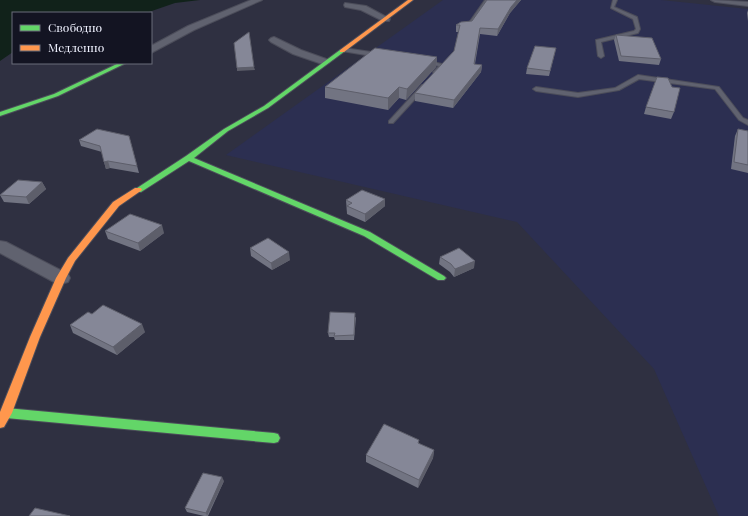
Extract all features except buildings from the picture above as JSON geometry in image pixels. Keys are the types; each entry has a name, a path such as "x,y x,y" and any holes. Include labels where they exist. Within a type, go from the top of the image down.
{"street":[{"path":"152,49 191,28 258,0"},
{"path":"0,423 6,413 35,337 61,278 71,260 116,204 189,158 226,130 266,107 411,0"},
{"path":"715,0 748,4"},
{"path":"348,5 363,8 386,19"},
{"path":"274,40 297,52 325,62"},
{"path":"0,114 56,95 121,64"},
{"path":"189,158 367,234 441,278"},
{"path":"0,246 61,278"},
{"path":"6,413 274,438"}],"lane":[{"path":"468,26 487,0"},
{"path":"601,56 598,41 636,32 638,29 635,18 612,7 615,0"},
{"path":"344,50 382,55"},
{"path":"420,61 443,65 433,76"},
{"path":"536,89 578,95 617,89 638,77 717,88 741,119 748,123"},
{"path":"391,122 428,82"}],"shaded area":[{"path":"0,0 200,0 175,3 149,12 12,12 12,53 0,61"},
{"path":"443,0 661,0 748,9 748,516 719,516 654,369 517,222 226,155"}],"traffic: fast":[{"path":"138,190 189,158 226,130 266,107 342,51"},
{"path":"0,114 56,95 121,64"},
{"path":"189,158 367,234 441,278"},
{"path":"6,413 274,438"}],"traffic: slow":[{"path":"342,51 411,0"},
{"path":"0,423 6,413 35,337 61,278 71,260 116,204 138,190"}]}
